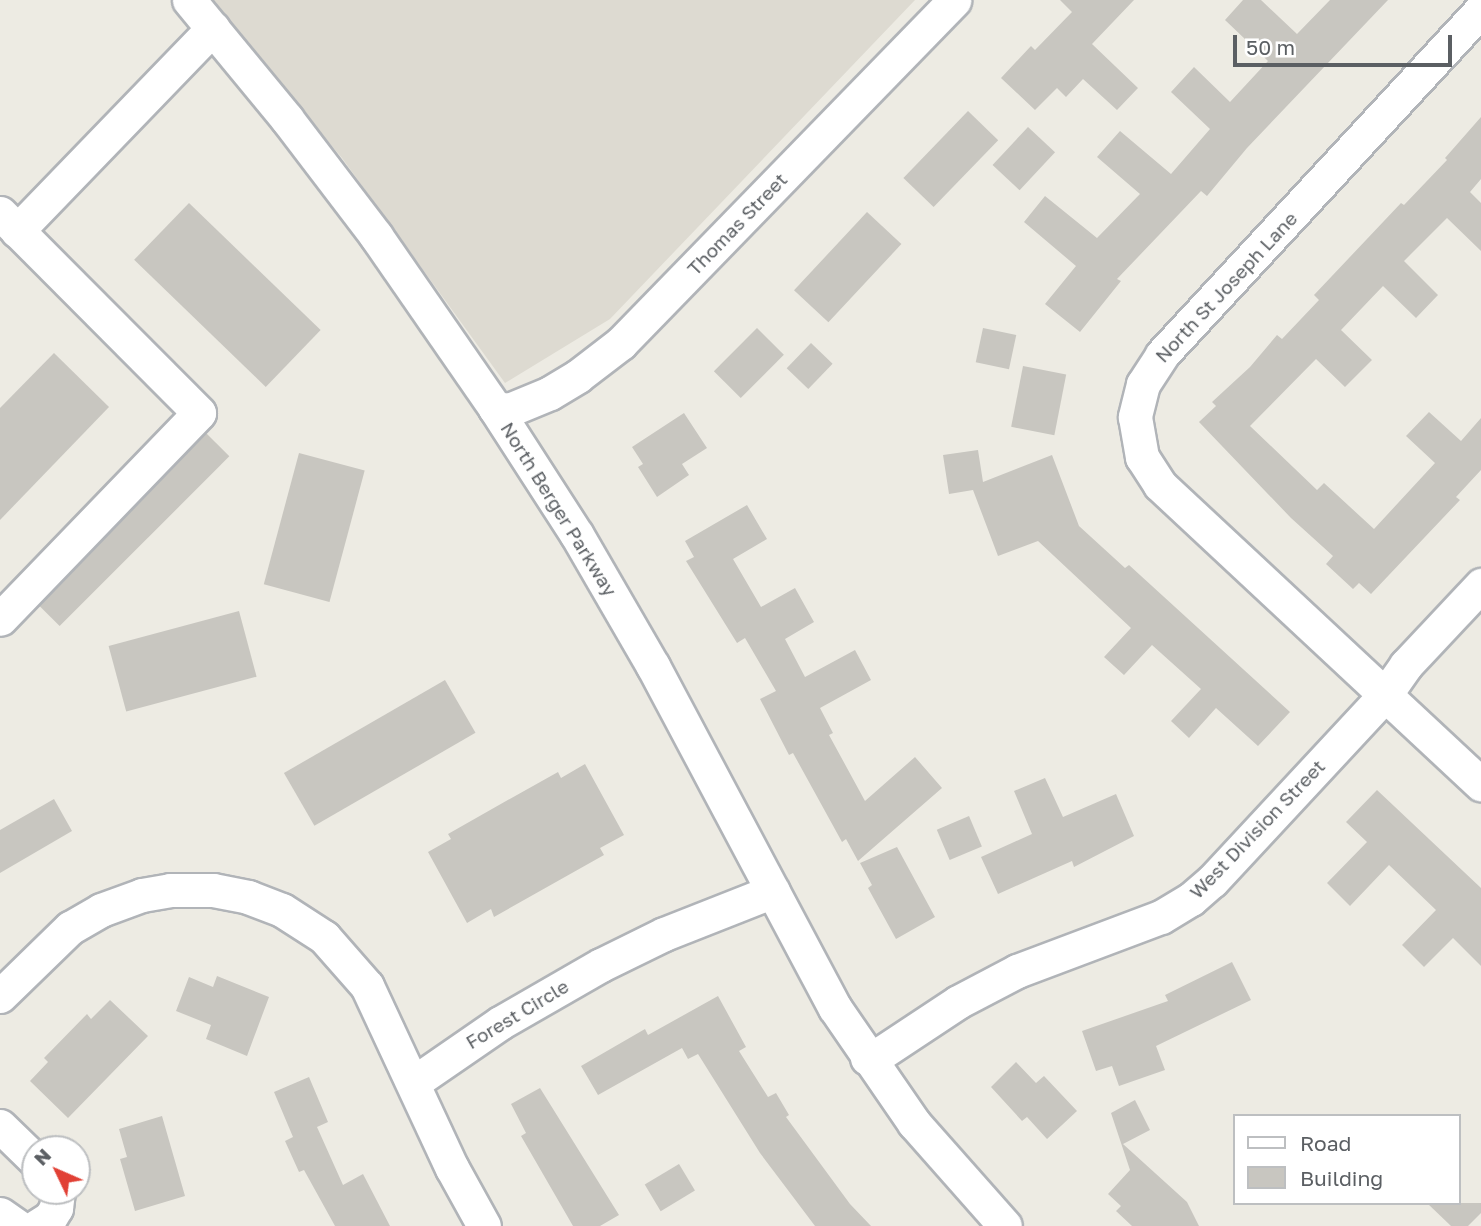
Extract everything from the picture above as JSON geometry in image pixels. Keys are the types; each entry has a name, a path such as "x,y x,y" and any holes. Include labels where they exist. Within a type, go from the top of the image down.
{"street":[{"name":"North Berger Parkway","path":"189,0 376,236 495,408 634,632 822,985 867,1058 939,1153 1005,1226"},
{"name":"Thomas Street","path":"495,408 509,410 550,393 578,376 621,343 954,0"},
{"name":"North St Joseph Lane","path":"1481,10 1162,355 1143,384 1137,403 1138,444 1148,469 1160,485 1481,784"},
{"path":"0,619 199,413 9,222 213,29"},
{"name":"West Division Street","path":"867,1058 881,1053 958,1002 1017,971 1161,917 1191,899 1212,881 1385,695 1406,665 1481,585"},
{"path":"0,996 59,937 101,910 142,895 199,889 234,894 288,913 313,928 340,952 374,999 484,1226"},
{"name":"Forest Circle","path":"413,1083 500,1023 601,965 664,934 773,891"},
{"path":"0,1126 21,1146"},
{"path":"37,1226 50,1218 56,1205"},
{"path":"0,1214 17,1226"}],"shaded area":[{"path":"209,0 915,0 610,319 505,383 342,158"}],"building":[{"path":"1060,0 1134,0 1092,44 1138,88 1117,110 1083,79 1066,97 1057,88 1035,110 1001,78 1031,46 1035,50 1072,12"},
{"path":"1243,0 1261,0 1297,34 1330,0 1388,0 1247,148 1207,196 1201,191 1117,279 1121,281 1080,332 1045,304 1076,266 1024,222 1045,196 1097,238 1140,194 1097,157 1120,131 1171,174 1210,129 1171,92 1194,67 1230,102 1268,61 1225,20"},
{"path":"968,111 998,140 934,207 903,178"},
{"path":"1481,117 1481,179 1470,192 1481,203 1481,251 1447,218 1404,261 1438,295 1416,318 1383,286 1341,330 1372,360 1345,387 1316,359 1250,426 1317,490 1324,483 1374,529 1435,463 1406,436 1429,412 1461,441 1481,418 1481,470 1456,497 1460,500 1371,594 1359,583 1353,589 1326,564 1333,556 1291,518 1199,422 1216,406 1212,402 1250,367 1277,335 1282,339 1319,300 1314,295 1401,203 1404,205 1447,160 1445,158"},
{"path":"1028,127 1055,152 1020,190 993,165"},
{"path":"189,203 321,330 266,387 134,260"},
{"path":"867,212 901,244 828,322 794,290"},
{"path":"757,328 784,355 741,398 714,371"},
{"path":"983,328 1016,335 1009,369 976,362"},
{"path":"811,343 833,364 808,389 787,368"},
{"path":"54,353 109,407 0,520 0,408"},
{"path":"1023,366 1066,374 1054,435 1011,427"},
{"path":"684,413 707,448 682,464 689,475 657,497 638,467 643,464 632,447"},
{"path":"206,433 229,456 60,626 36,603"},
{"path":"978,450 983,482 1052,455 1079,526 1125,568 1129,565 1290,712 1258,746 1216,708 1189,738 1171,721 1201,689 1152,645 1124,675 1104,657 1131,628 1038,541 998,556 973,490 949,494 943,455"},
{"path":"299,453 365,471 329,602 264,584"},
{"path":"747,505 767,539 733,559 761,607 795,588 814,622 785,639 805,677 855,650 871,680 820,708 833,733 829,735 865,801 915,757 942,788 858,861 846,839 842,842 793,753 789,755 760,699 776,691 745,638 737,643 686,561 694,557 685,541"},
{"path":"239,611 257,677 126,712 109,646"},
{"path":"445,680 475,733 314,826 284,773"},
{"path":"585,764 624,835 600,848 604,855 494,917 491,909 467,923 428,852 451,839 448,834 499,805 558,772 561,778"},
{"path":"1045,778 1063,817 1116,794 1134,836 1074,867 1072,861 998,894 981,857 1032,834 1014,791"},
{"path":"1377,790 1481,888 1481,966 1453,938 1424,967 1402,945 1436,910 1389,865 1350,906 1327,883 1367,842 1346,822"},
{"path":"54,799 72,831 0,873 0,830"},
{"path":"969,816 982,846 950,860 937,830"},
{"path":"897,847 935,917 896,939 868,888 872,885 860,863"},
{"path":"1232,962 1251,1000 1156,1046 1165,1070 1119,1086 1112,1066 1096,1071 1082,1031 1168,1001 1165,995"},
{"path":"217,976 269,997 247,1056 206,1039 211,1025 176,1011 189,977 213,987"},
{"path":"718,996 746,1047 739,1051 768,1097 776,1093 789,1115 786,1117 850,1204 871,1226 815,1226 760,1153 698,1054 688,1059 682,1048 598,1095 581,1066 645,1029 648,1035"},
{"path":"110,1000 148,1036 68,1118 30,1081 48,1062 44,1058 87,1014 91,1019"},
{"path":"1016,1062 1036,1083 1044,1076 1077,1111 1047,1139 1027,1117 1022,1121 991,1087"},
{"path":"309,1077 328,1122 317,1127 343,1185 363,1174 390,1226 335,1226 304,1170 299,1172 285,1141 293,1137 274,1092"},
{"path":"540,1088 619,1215 600,1226 573,1226 521,1136 526,1133 511,1104"},
{"path":"1135,1100 1150,1130 1123,1144 1187,1202 1199,1226 1132,1226 1116,1211 1121,1206 1108,1194 1130,1170 1111,1113"},
{"path":"162,1116 185,1196 135,1211 120,1159 127,1157 119,1129"},
{"path":"679,1164 695,1191 661,1211 645,1185"},
{"path":"1481,1203 1481,1213 1468,1226 1451,1226 1429,1205"}]}
